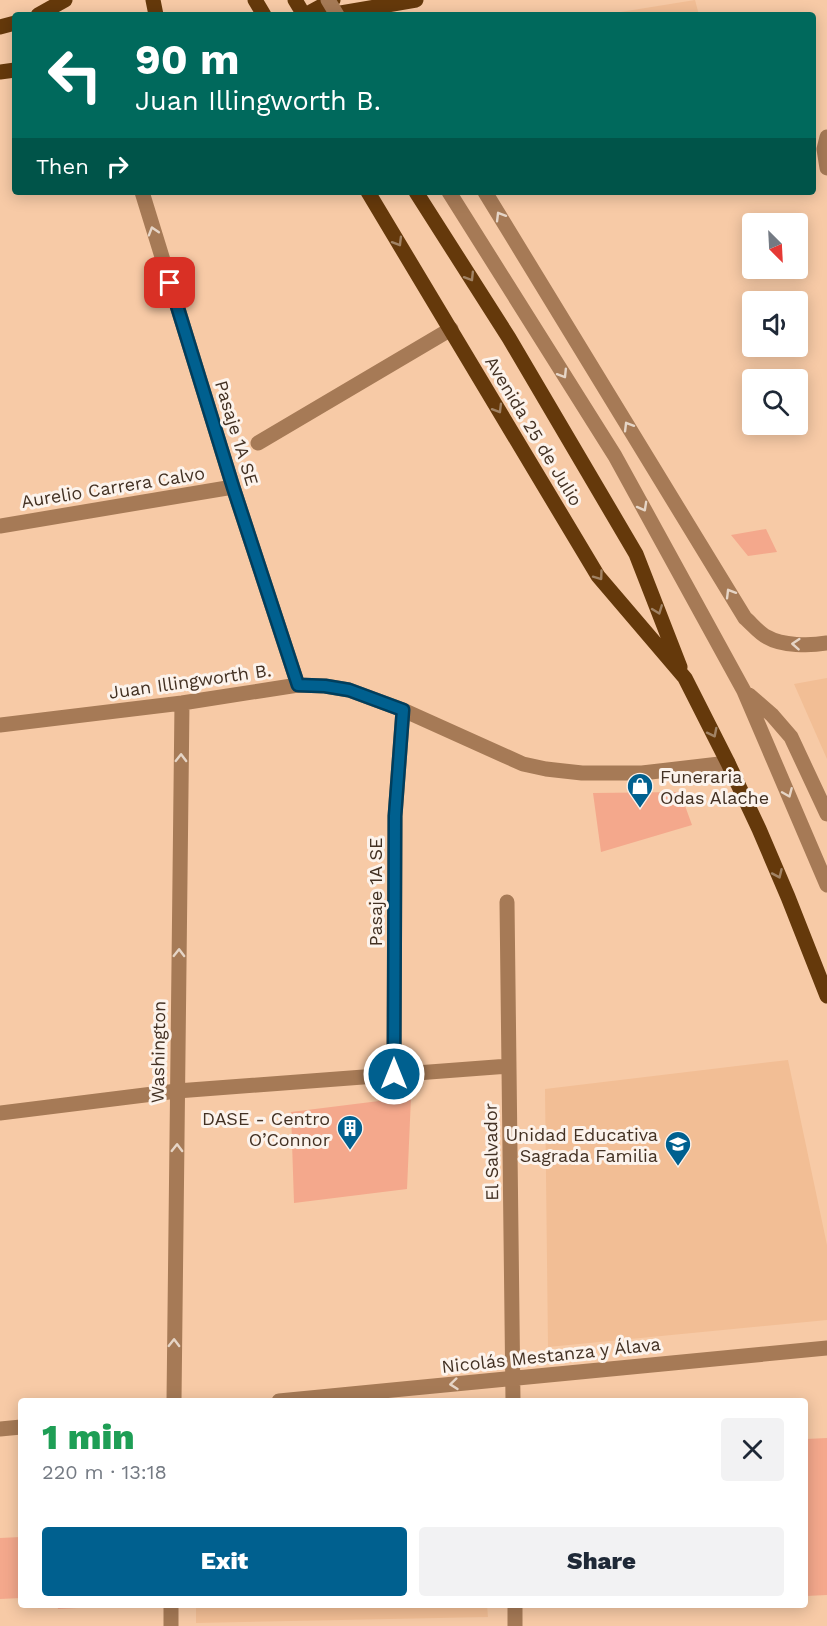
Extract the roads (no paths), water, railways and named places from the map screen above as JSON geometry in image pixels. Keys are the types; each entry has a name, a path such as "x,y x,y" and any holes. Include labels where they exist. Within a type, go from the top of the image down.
{"main road":[{"path":"311,12 333,0"},
{"path":"345,12 416,0"},
{"path":"43,12 61,2"},
{"name":"Avenida 25 de Julio","path":"370,195 598,576 685,678"},
{"name":"Avenida 25 de Julio","path":"418,195 508,338 636,554 685,678 728,763 788,897 827,996"}],"street":[{"path":"827,137 824,149 827,168"},
{"name":"Pasaje 1A SE","path":"143,195 233,487 298,685"},
{"path":"450,195 615,456 744,691 827,885"},
{"path":"487,195 746,618 767,637 788,644 827,643"},
{"path":"258,443 451,329"},
{"name":"Aurelio Carrera Calvo","path":"0,526 233,487"},
{"name":"Juan Illingworth B.","path":"0,725 182,703 298,685 325,686 349,690 403,710 523,764 546,769 582,773 642,773 728,763"},
{"path":"744,691 772,715 791,737 827,814"},
{"name":"Washington","path":"174,1398 182,703"},
{"name":"Pasaje 1A SE","path":"394,1074 395,816 403,710"},
{"name":"El Salvador","path":"507,902 513,1398"},
{"path":"0,1113 177,1091 509,1066"},
{"name":"Nicolás Mestanza y Álava","path":"310,1398 827,1348"},
{"path":"0,1430 18,1427"},
{"path":"171,1608 171,1626"},
{"path":"515,1608 515,1626"}],"place":[{"name":"Funeraria Odas Alache","path":"640,809"},
{"name":"DASE - Centro O’Connor","path":"350,1151"},
{"name":"Unidad Educativa Sagrada Familia","path":"678,1167"}]}
